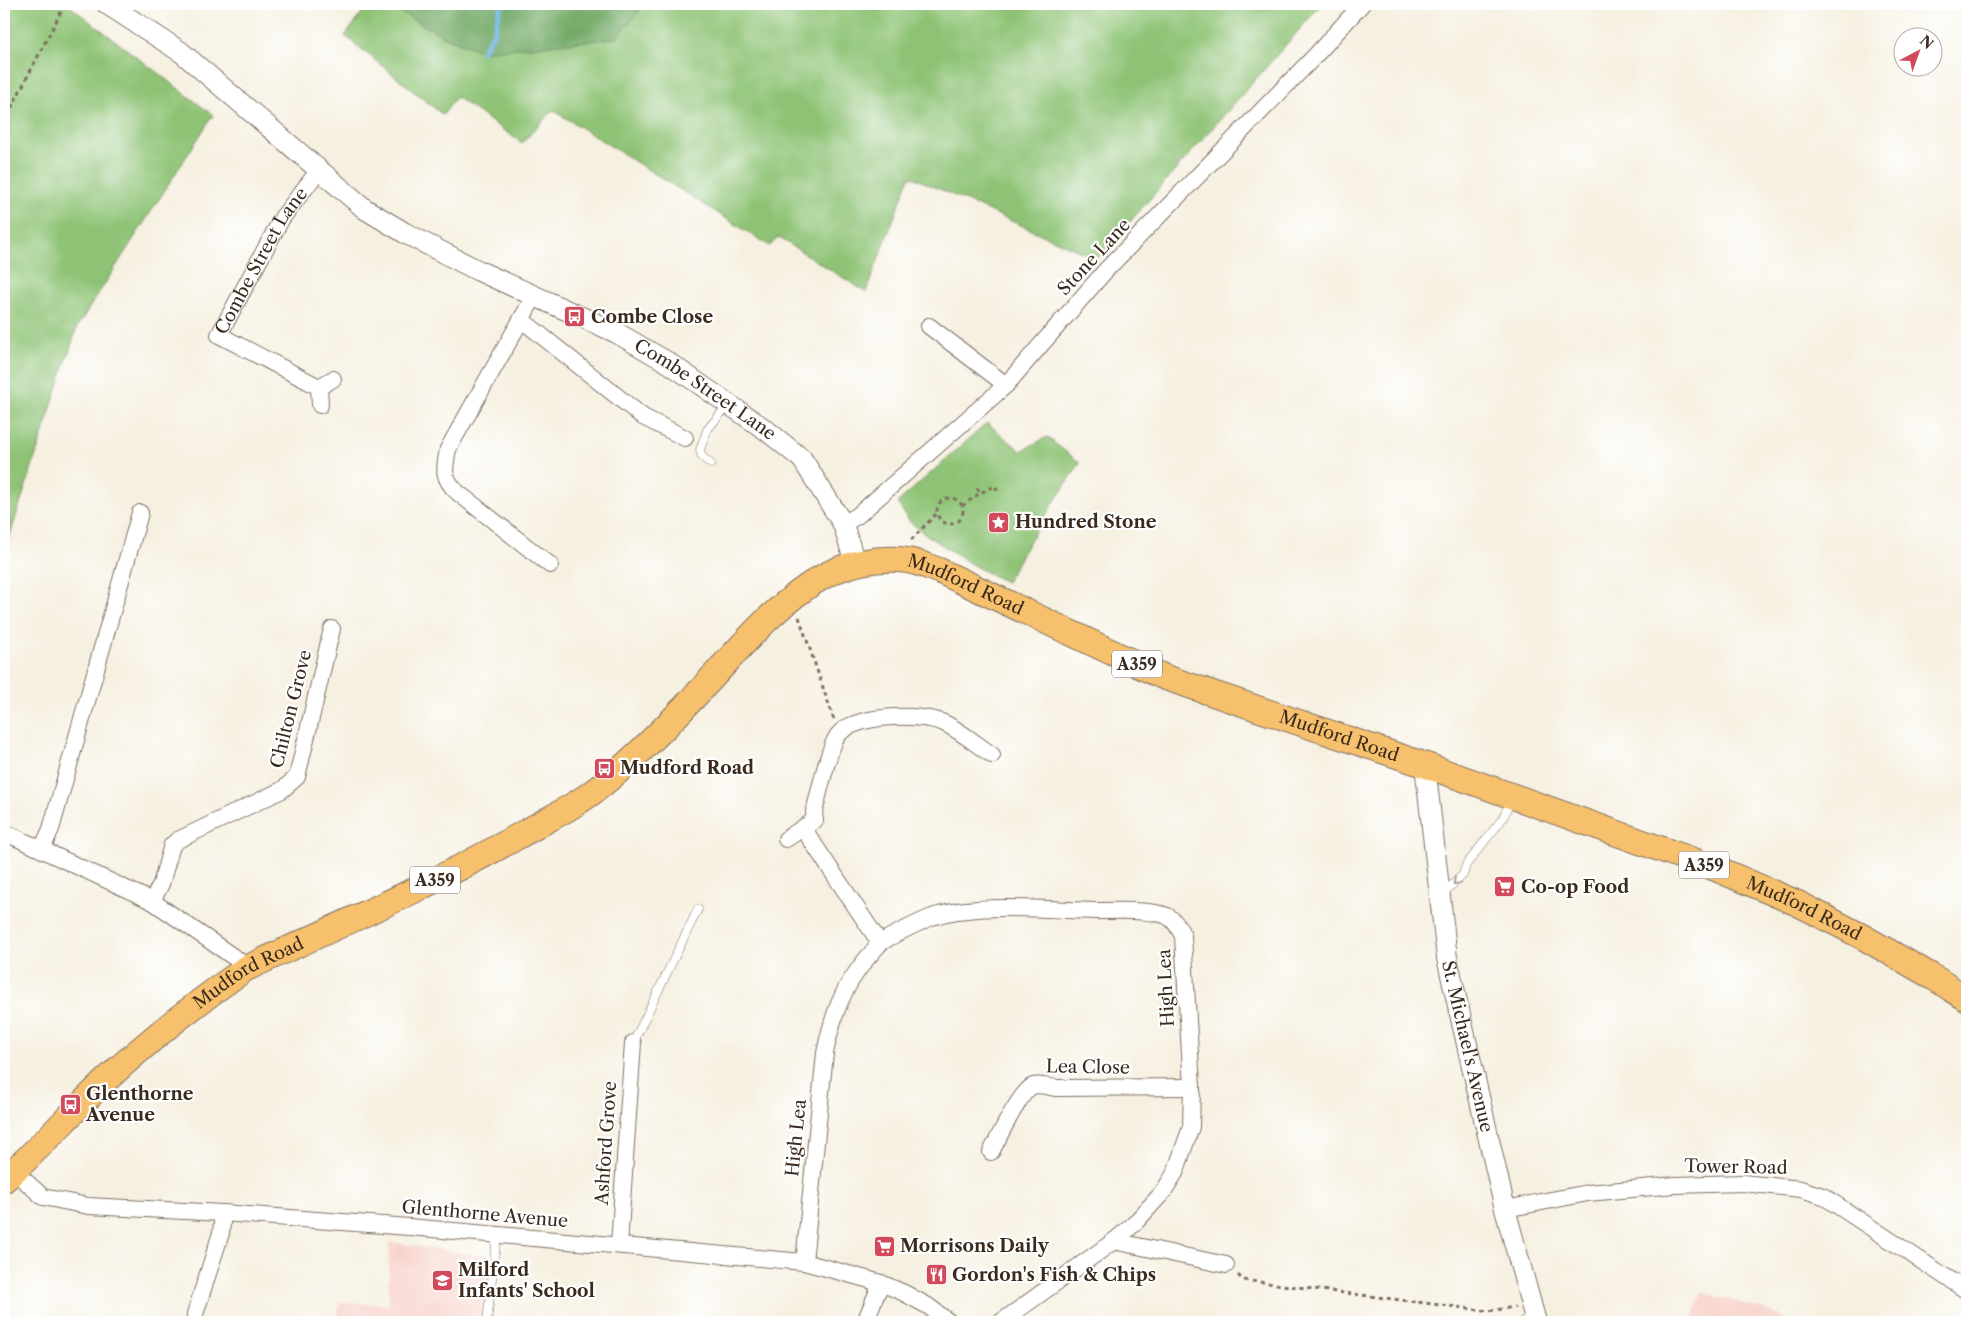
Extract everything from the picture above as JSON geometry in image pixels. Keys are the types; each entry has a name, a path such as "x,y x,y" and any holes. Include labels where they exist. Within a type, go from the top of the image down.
{"main road":[{"name":"Mudford Road","path":"9,1176 104,1081 143,1046 245,969 469,864 580,801 644,747 696,696 746,641 801,590 826,575 855,563 882,559 906,560 940,571 1164,677 1425,765 1717,869 1799,904 1863,938 1967,999"}],"street":[{"name":"Combe Street Lane","path":"107,4 181,52 365,209 405,233 479,271 617,333 669,363 766,430 802,459 843,524 855,563"},
{"name":"Stone Lane","path":"843,524 857,516 1006,385 1106,270 1314,57 1362,4"},
{"name":"Combe Street Lane","path":"319,170 282,218 219,335 319,388"},
{"path":"535,295 448,449 445,466 446,481 457,492 550,565"},
{"path":"522,320 643,417 685,438"},
{"path":"929,326 1006,385"},
{"path":"320,405 319,388 333,379"},
{"path":"42,849 51,829 140,513"},
{"name":"Chilton Grove","path":"152,901 162,884 172,845 178,840 282,790 296,777 332,629"},
{"path":"786,839 815,820 814,812 838,734 858,722 915,718 944,723 992,755"},
{"name":"St. Michael's Avenue","path":"1425,765 1447,958 1531,1315"},
{"path":"803,828 880,943"},
{"path":"4,832 152,901 238,960 245,969"},
{"name":"High Lea","path":"804,1262 825,1053 832,1020 844,991 880,943 932,917 964,911 995,909 1109,911 1148,912 1166,916 1178,925 1183,936 1192,1088 1191,1127 1176,1173 1149,1209 1114,1241 1001,1322"},
{"name":"Ashford Grove","path":"618,1245 633,1043"},
{"name":"Lea Close","path":"991,1152 1026,1090 1034,1086 1056,1088 1192,1088"},
{"name":"Glenthorne Avenue","path":"9,1176 42,1197 88,1206 223,1213 804,1262 881,1284 904,1293 928,1306 949,1322"},
{"name":"Tower Road","path":"1505,1209 1588,1193 1675,1185 1743,1183 1801,1189 1823,1196 1967,1291"},
{"path":"195,1322 195,1314 221,1233 223,1213"},
{"path":"1114,1241 1226,1265"},
{"path":"865,1322 881,1284"}],"lane":[{"path":"711,464 702,457 700,450 707,430 728,405"},
{"path":"1440,896 1463,875 1466,865 1503,818 1512,796"},
{"path":"633,1043 698,909"},
{"path":"486,1322 497,1235"}],"path":[{"path":"4,122 65,4"},
{"path":"962,506 980,493 995,486 999,493"},
{"path":"977,488 980,493"},
{"path":"907,544 937,513 941,502 948,498 956,500 963,510 961,518 954,523 942,521 937,513"},
{"path":"793,598 838,734"},
{"path":"1226,1265 1243,1280 1531,1315"}],"shaded area":[{"name":"Milford Infants' School","path":"389,1242 498,1258 491,1322 336,1322 340,1302 389,1305"},
{"path":"1702,1292 1773,1312 1789,1322 1692,1322"}],"green space":[{"path":"4,4 67,4 213,115 77,327 4,554"},
{"path":"358,4 1322,4 1097,259 910,176 866,292 778,237 770,246 553,110 522,143 456,97 443,115 345,36 364,10"},
{"path":"386,4 645,4 617,38 482,52 445,37"},
{"path":"987,423 1021,451 1047,437 1080,463 1039,525 1006,582 976,567 928,536 910,522 897,503"}],"waterway":[{"path":"482,52 494,32 500,9 504,4"}],"place":[{"name":"Combe Close","path":"575,317"},
{"name":"Hundred Stone","path":"999,522"},
{"name":"Mudford Road","path":"604,768"},
{"name":"Co-op Food","path":"1505,887"},
{"name":"Glenthorne Avenue","path":"70,1104"},
{"name":"Morrisons Daily","path":"884,1246"},
{"name":"Gordon's Fish & Chips","path":"936,1275"},
{"name":"Milford Infants' School","path":"442,1280"}]}
